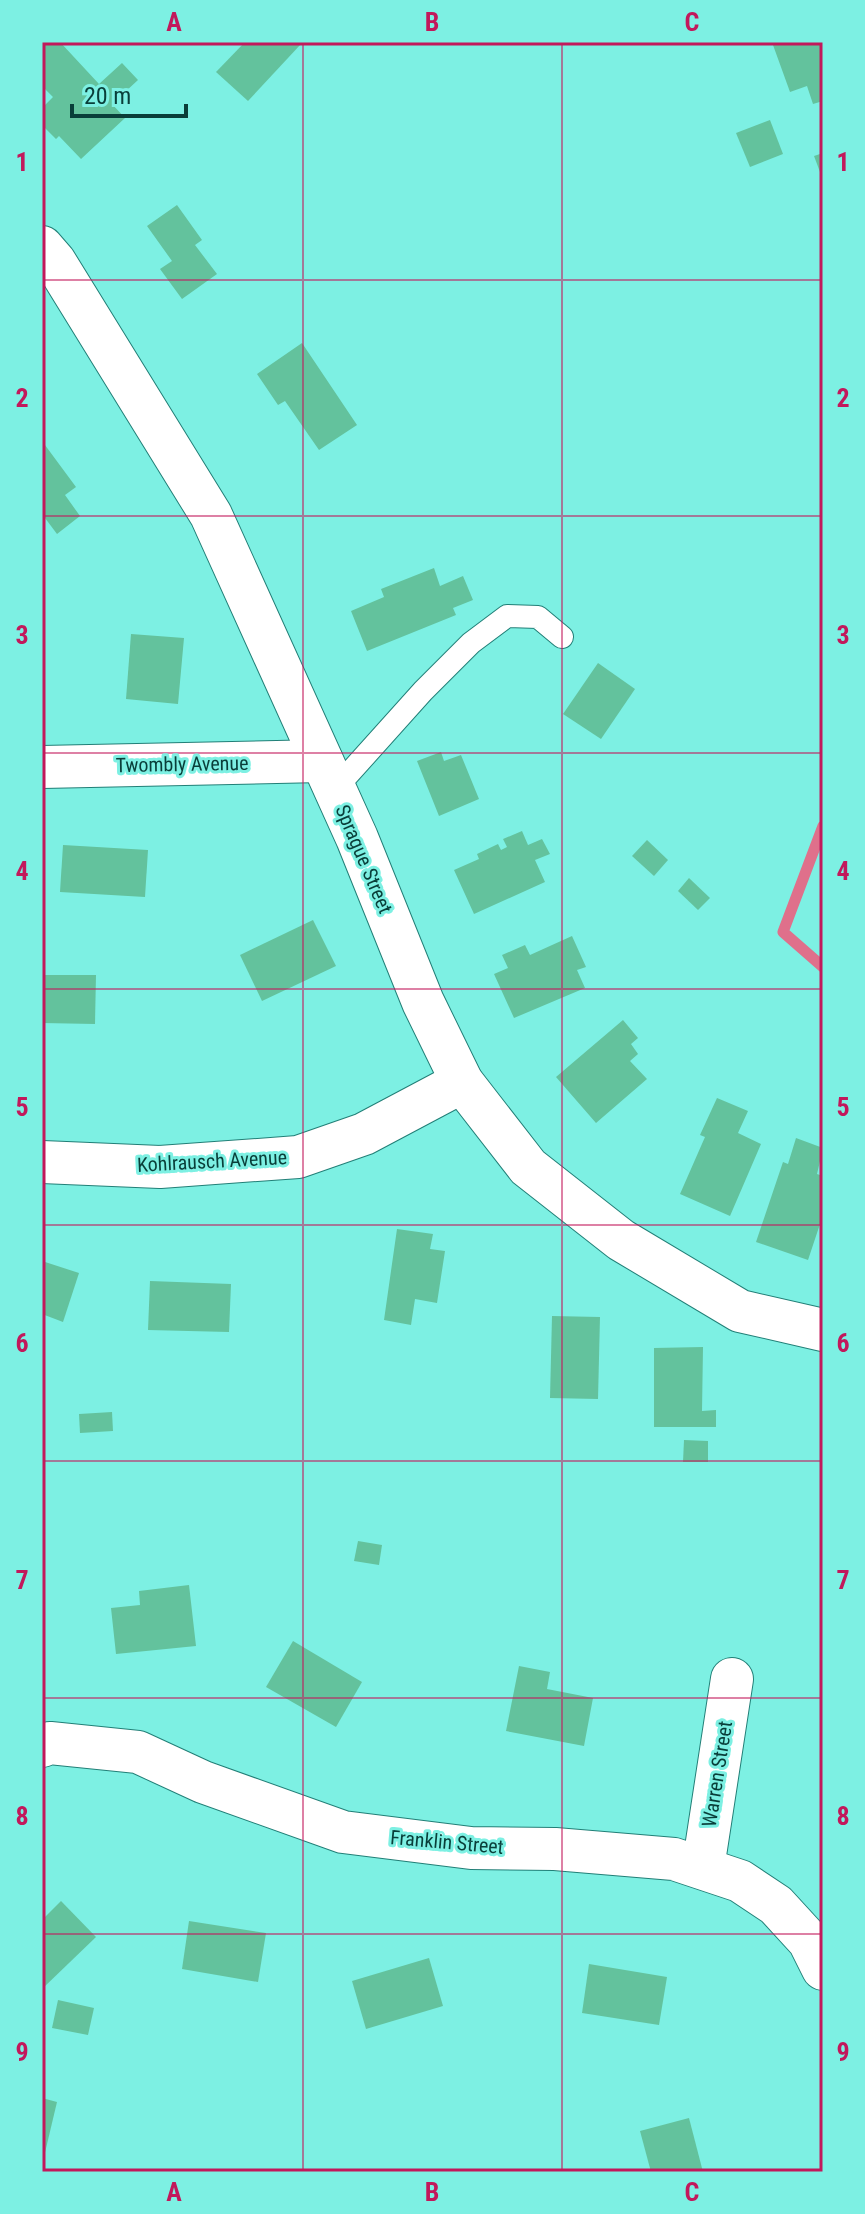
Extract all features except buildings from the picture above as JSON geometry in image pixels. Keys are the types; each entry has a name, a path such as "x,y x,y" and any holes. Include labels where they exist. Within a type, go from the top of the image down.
{"street":[{"name":"Sprague Street","path":"42,247 55,262 211,515 328,775 423,1002 462,1082 528,1167 621,1240 740,1311 823,1330"},
{"name":"Twombly Avenue","path":"42,767 328,775"},
{"name":"Kohlrausch Avenue","path":"42,1162 160,1167 298,1157 364,1134 462,1082"},
{"name":"Warren Street","path":"703,1868 732,1679"},
{"name":"Franklin Street","path":"42,1746 50,1743 138,1752 203,1782 343,1832 471,1848 555,1849 674,1859 740,1881 776,1905 809,1941 823,1969"}],"lane":[{"path":"328,775 471,643 507,616 538,617 562,637"}],"waterway":[{"path":"823,826 783,932 823,967"}]}
